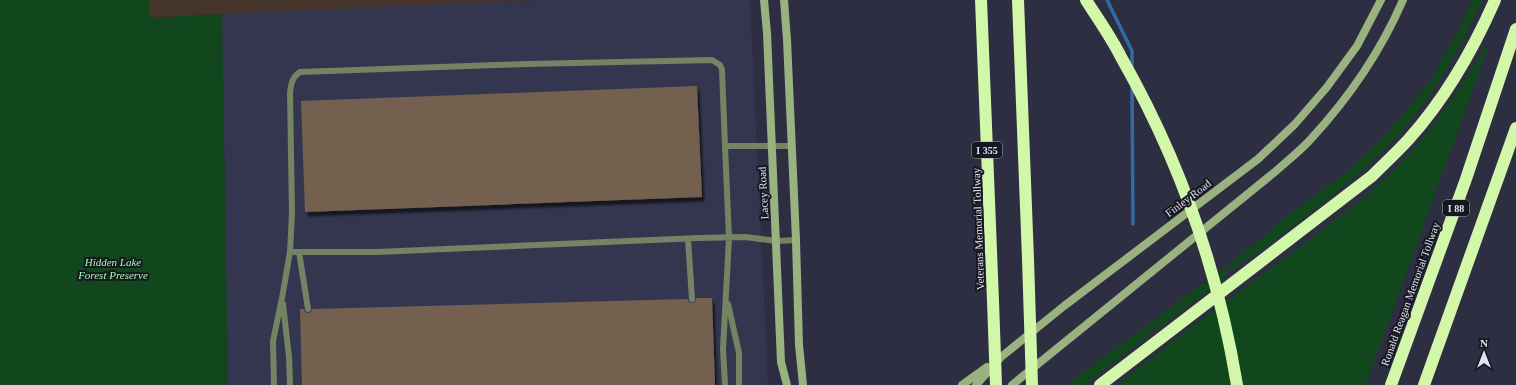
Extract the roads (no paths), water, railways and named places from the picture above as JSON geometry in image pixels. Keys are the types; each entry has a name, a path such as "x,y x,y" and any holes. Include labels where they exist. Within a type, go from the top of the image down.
{"highway":[{"name":"Veterans Memorial Tollway","path":"981,0 996,385"},
{"path":"1018,0 1032,385"},
{"path":"1086,0 1121,56 1135,82 1160,133 1182,184 1213,276 1228,336 1237,385"},
{"path":"1100,385 1372,176 1409,139 1444,95 1470,51 1494,0"},
{"name":"Ronald Reagan Memorial Tollway","path":"1391,385 1466,179 1516,29"},
{"name":"I 88","path":"1424,385 1516,128"}],"main road":[{"name":"Lacey Road","path":"764,0 767,33 782,362 787,385"},
{"path":"784,0 796,240 800,370 803,385"},
{"name":"Finley Road","path":"976,385 1001,357 1064,306 1258,159 1295,124 1327,87 1357,46 1381,0"},
{"path":"1012,385 1276,171 1310,140 1344,100 1374,56 1403,0"},
{"path":"962,385 1001,357"},
{"path":"800,370 809,385"}],"lane":[{"path":"274,385 273,341 290,252 292,214 290,93 295,75 300,72 527,64 712,60 720,65 722,70 729,238 723,349 725,385"},
{"path":"725,146 791,146"},
{"path":"290,252 377,252 745,237 796,240"},
{"path":"688,239 692,299"},
{"path":"299,252 308,309"},
{"path":"726,296 739,353 739,385"},
{"path":"282,298 289,357 290,385"}],"waterway":[{"path":"1107,0 1132,51 1132,67"},
{"path":"1132,85 1133,224"}],"park label":[{"name":"Hidden Lake Forest Preserve","path":"113,268"}]}
